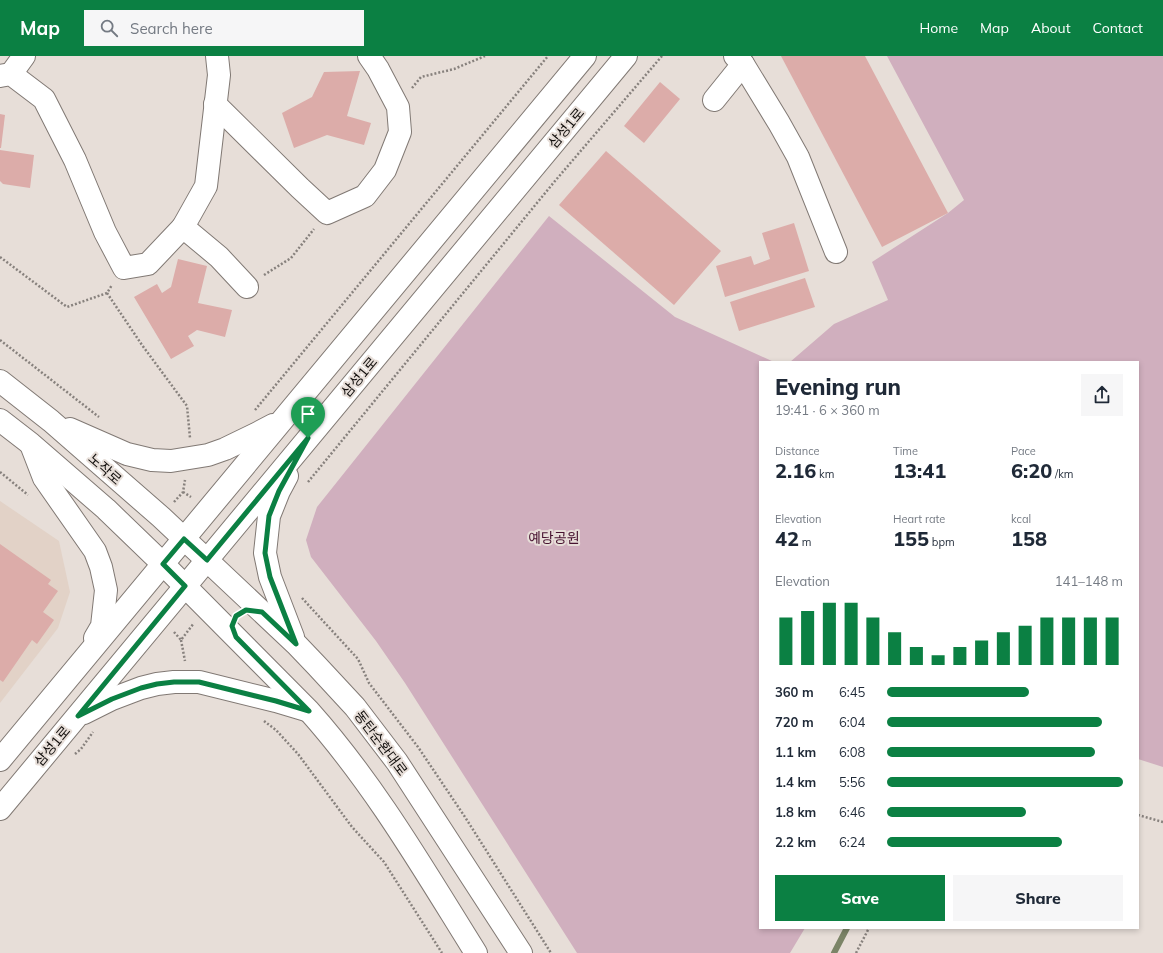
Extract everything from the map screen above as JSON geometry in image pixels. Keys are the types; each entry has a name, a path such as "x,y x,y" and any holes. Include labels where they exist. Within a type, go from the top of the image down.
{"street":[{"path":"24,56 6,75 44,99 75,160 106,232 124,268 148,264 183,227 206,186 215,104 220,75 217,56"},
{"path":"215,104 327,213 365,196 385,170 400,132 398,106 378,69 369,56"},
{"path":"0,760 585,56"},
{"name":"삼성1로","path":"0,809 626,56"},
{"path":"714,100 739,60 779,123 798,157 836,252"},
{"path":"183,227 219,257 247,287"},
{"name":"노작로","path":"0,381 51,421 161,517 207,560"},
{"path":"51,421 127,454 152,460 171,461 208,455 226,449 284,418"},
{"name":"노작로","path":"0,420 31,444 106,509 185,586"},
{"path":"296,644 270,577 265,553 269,516 279,491 308,438"},
{"path":"31,444 44,478 95,551 101,567 106,590 102,626 76,668"},
{"path":"81,487 90,488 99,486 102,476 100,464"},
{"name":"동탄순환대로","path":"207,560 296,644 355,707 397,762 521,953"},
{"path":"185,586 331,735 373,791 407,842 476,953"},
{"path":"236,637 232,626 236,616 246,610 262,612"},
{"path":"78,716 112,699 141,688 174,682 199,682 276,701 309,711"}],"path":[{"path":"398,106 421,77 454,69 485,56"},
{"path":"251,414 548,56"},
{"path":"307,484 311,477 555,181 662,56"},
{"path":"247,287 291,258 327,213"},
{"path":"0,257 67,307 107,293 124,268"},
{"path":"107,293 142,345 187,406 190,442"},
{"path":"0,340 101,419"},
{"path":"298,593 305,603 358,659 369,683 418,747 551,953"},
{"path":"260,718 276,730 298,754 352,827 384,862 442,953"},
{"path":"70,758 81,749 94,732"},
{"path":"1139,815 1163,822"},
{"path":"856,953 868,929"}],"shaded area":[{"path":"0,501 59,541 70,592 58,628 0,703"}],"green space":[{"path":"887,56 1163,56 1163,767 1139,759 1139,361 791,361 834,324 888,300 872,262 948,213 964,200"},
{"name":"예당공원","path":"549,216 675,317 772,361 759,361 759,929 804,929 790,953 577,953 405,683 376,641 311,557 306,540 317,507"}],"building":[{"path":"781,56 865,56 948,213 882,247"},
{"path":"360,71 347,116 371,123 364,145 327,135 294,148 282,113 312,97 324,72"},
{"path":"660,82 680,99 644,143 624,126"},
{"path":"0,114 5,115 1,148 0,148"},
{"path":"0,150 34,155 30,188 3,184 0,181"},
{"path":"606,151 721,251 674,305 559,205"},
{"path":"794,223 809,271 725,297 716,266 751,256 754,265 770,259 762,233"},
{"path":"178,259 207,266 198,303 232,310 225,337 197,330 188,336 194,346 171,359 134,297 157,284 162,293 171,287"},
{"path":"805,278 815,307 739,331 730,302"},
{"path":"0,544 51,580 48,584 58,591 43,612 54,620 37,644 32,640 3,682 0,680"}],"waterway":[{"path":"834,953 846,929"}],"route":[{"path":"308,438 279,491 269,516 265,553 270,577 296,644 262,612 246,610 236,616 232,626 236,637 309,711 276,701 199,682 174,682 141,688 112,699 78,716 185,586 163,564 184,539 207,560 308,438"}]}
